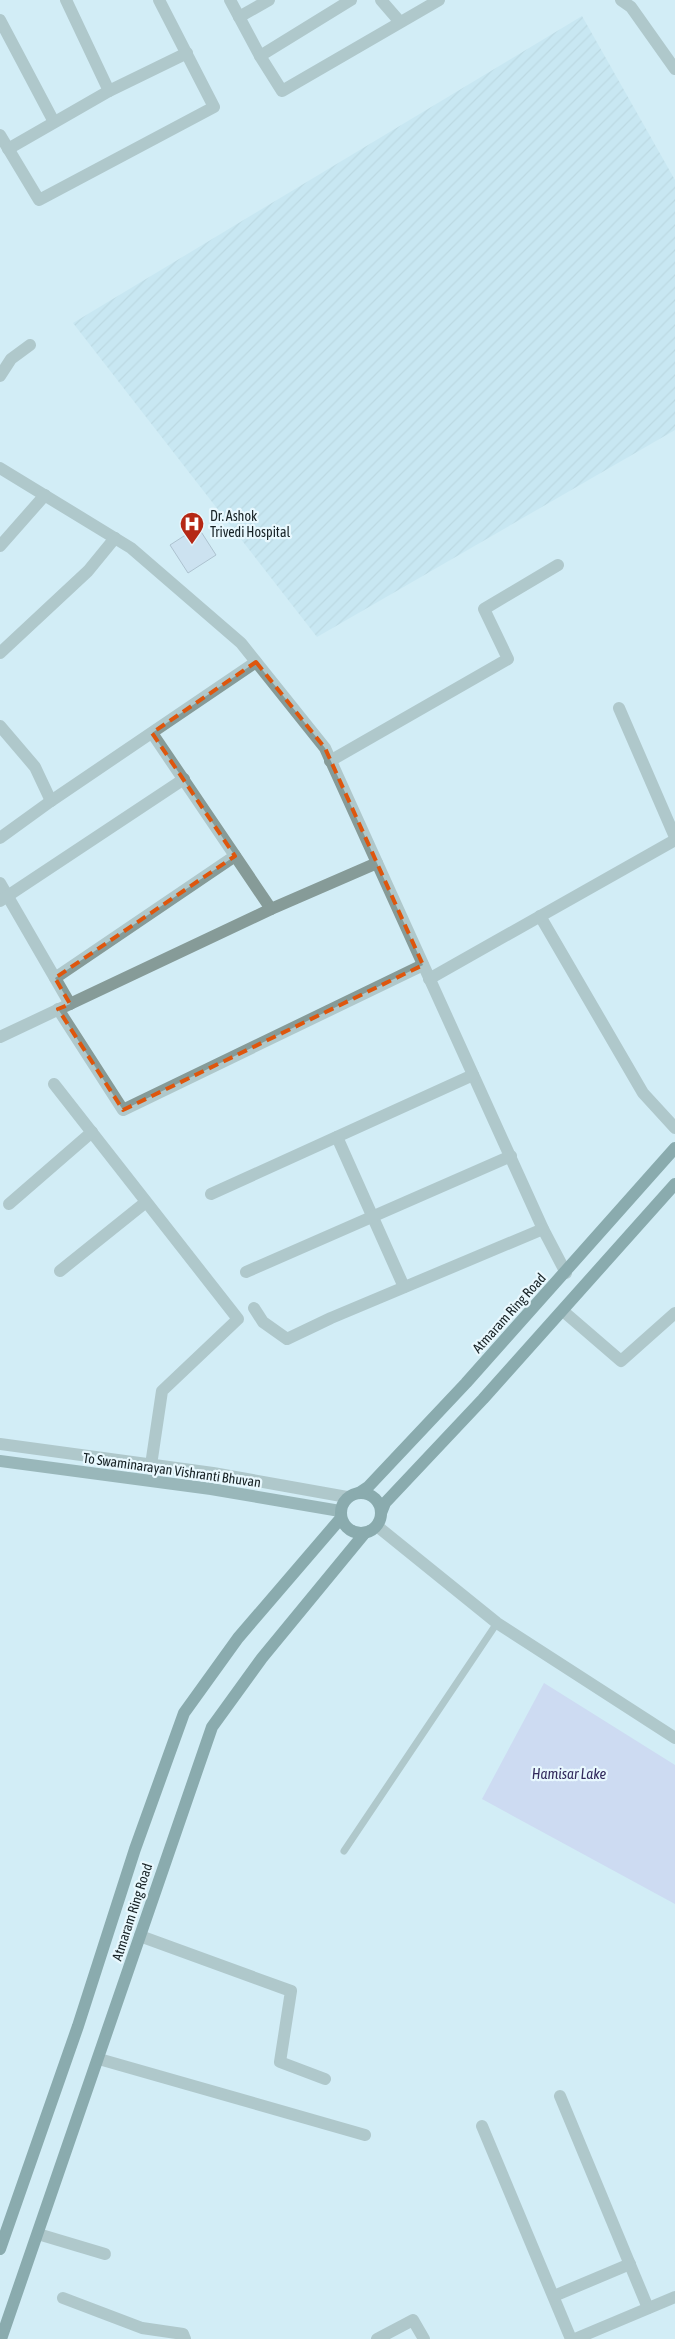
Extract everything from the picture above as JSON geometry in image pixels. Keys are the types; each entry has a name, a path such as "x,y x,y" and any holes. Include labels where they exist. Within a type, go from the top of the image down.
{"main road":[{"name":"Atmaram Ring Road","path":"353,1495 368,1487 466,1383 675,1148"},
{"path":"381,1513 376,1500 371,1496 353,1495 340,1514 349,1531 364,1534 377,1526 385,1502 563,1311 675,1184"},
{"name":"To Swaminarayan Vishranti Bhuvan","path":"0,1461 211,1489 340,1514"},
{"name":"Atmaram Ring Road","path":"0,2249 184,1713 238,1638 340,1514"},
{"name":"Atmaram Ring Road","path":"1,2339 212,1727 262,1658 364,1534"}],"street":[{"path":"66,0 109,91"},
{"path":"0,135 39,200 214,107 159,0"},
{"path":"230,0 260,56 282,91 438,0"},
{"path":"239,17 269,0"},
{"path":"260,56 351,0"},
{"path":"381,0 400,22"},
{"path":"627,2 675,69"},
{"path":"0,20 54,122"},
{"path":"8,149 109,91 187,53"},
{"path":"0,376 11,359 30,345"},
{"path":"0,468 131,548 241,643 324,748 543,1229 566,1272"},
{"path":"0,546 45,495"},
{"path":"0,653 88,571 115,538"},
{"path":"330,761 508,659 484,609 558,565"},
{"path":"0,838 51,801 256,662"},
{"path":"429,979 675,838 619,708"},
{"path":"0,726 35,767 51,801"},
{"path":"152,733 271,909"},
{"path":"4,899 184,780"},
{"path":"55,978 235,856"},
{"path":"0,1037 271,909 377,863"},
{"path":"0,883 4,899 70,1004"},
{"path":"540,916 643,1093 675,1128"},
{"path":"58,1010 124,1110 423,965"},
{"path":"211,1194 473,1075"},
{"path":"54,1084 238,1319 162,1391 151,1465"},
{"path":"9,1204 92,1132"},
{"path":"337,1137 404,1287"},
{"path":"246,1272 511,1156"},
{"path":"60,1271 146,1202"},
{"path":"254,1308 263,1322 287,1339 331,1318 543,1229"},
{"path":"563,1311 621,1360 675,1314"},
{"path":"0,1444 214,1473 353,1495"},
{"path":"377,1526 497,1622 675,1738"},
{"path":"140,1936 291,1990 280,2062 325,2079"},
{"path":"99,2059 365,2135"},
{"path":"560,2096 648,2308"},
{"path":"482,2126 573,2339 675,2297"},
{"path":"38,2234 105,2254"},
{"path":"554,2296 630,2264"},
{"path":"63,2298 142,2328 184,2334 185,2339"},
{"path":"377,2339 413,2320 424,2339"}],"lane":[{"path":"344,1851 497,1622"}],"highlighted area":[{"path":"256,662 325,748 423,965 123,1110 58,1009 70,1004 55,978 235,856 152,733"}],"shaded area":[{"path":"582,16 675,180 675,430 317,637 73,323"}],"water":[{"name":"Hamisar Lake","path":"544,1683 675,1765 675,1904 482,1799"}],"building":[{"path":"198,527 216,555 188,573 170,545"}],"place":[{"name":"Dr. Ashok Trivedi Hospital","path":"192,545"}]}
